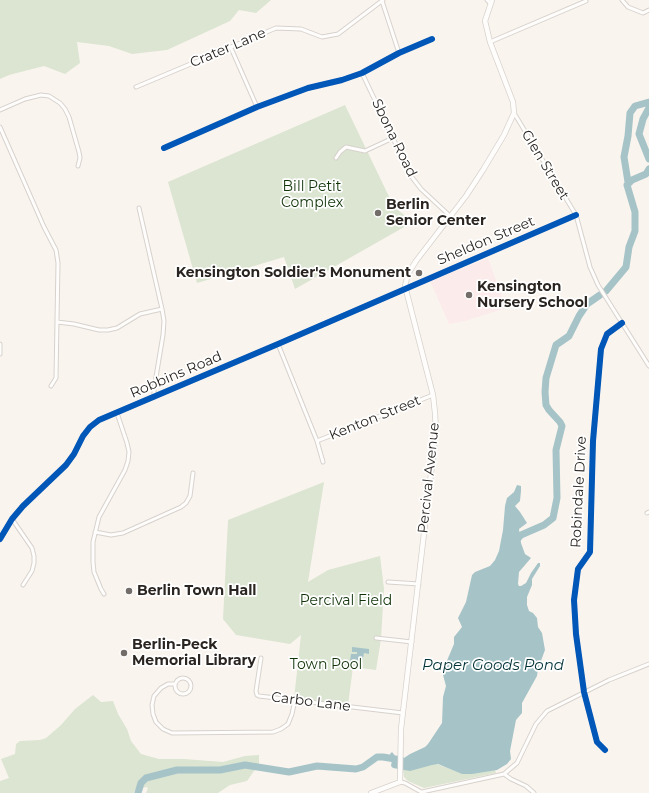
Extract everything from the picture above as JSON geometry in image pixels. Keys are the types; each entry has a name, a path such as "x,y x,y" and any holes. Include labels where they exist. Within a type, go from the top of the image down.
{"main road":[{"path":"405,289 406,279 416,261 466,196 504,135 514,113 513,102 490,42 486,21 489,1"},
{"name":"Percival Avenue","path":"400,782 403,713 436,430 433,395 405,289"},
{"path":"371,793 400,782"}],"street":[{"path":"383,0 399,53"},
{"name":"Crater Lane","path":"136,87 276,28 301,29 322,37 338,34 383,0"},
{"path":"622,0 628,7 643,13 649,10"},
{"path":"490,42 586,1"},
{"path":"164,148 257,107 308,88 342,80 362,73 399,53 432,39"},
{"path":"231,48 257,107"},
{"name":"Sbona Road","path":"362,73 411,176 421,189 450,216"},
{"path":"0,110 25,99 42,95 49,96 60,103 69,117 79,152 80,158 78,166"},
{"name":"Glen Street","path":"514,113 576,215 593,274 601,290 649,366"},
{"path":"0,127 44,227 56,250 58,263 56,378 51,386"},
{"path":"336,158 346,147 365,151 392,138"},
{"path":"139,208 162,309 163,335 154,397"},
{"name":"Sheldon Street","path":"405,289 576,215"},
{"name":"Robbins Road","path":"0,539 12,519 23,506 66,465 74,454 83,436 90,427 99,420 405,289"},
{"path":"57,322 74,324 99,330 108,330 117,328 140,314 162,309"},
{"name":"Robindale Drive","path":"605,750 598,742 584,692 576,634 574,600 578,569 590,552 593,441 601,349 607,334 622,323"},
{"path":"0,344 0,354"},
{"path":"278,344 317,441 323,462"},
{"name":"Kenton Street","path":"317,441 433,395"},
{"path":"104,594 96,580 92,547 98,517 125,470 128,461 129,452 127,443 117,413"},
{"path":"94,532 111,535 123,533 181,507 186,503 190,496 193,473"},
{"path":"12,519 32,548 34,556 32,571 23,585"},
{"path":"388,582 418,584"},
{"path":"376,638 412,642"},
{"name":"Carbo Lane","path":"261,658 256,692 257,695 403,713"},
{"path":"400,782 405,783 423,793 504,774 516,763 536,724 552,708 622,674 649,664"},
{"path":"179,678 184,678 190,682 191,686 188,693 180,694 175,689 174,684 179,678"},
{"path":"174,684 168,684 161,688 154,696 152,705 152,714 156,722 163,729 172,733 272,732 281,729 288,724 295,700"},
{"path":"504,774 526,786 534,793"}],"shaded area":[{"name":"Kensington Nursery School","path":"488,258 506,308 465,321 449,324 430,281"}],"green space":[{"path":"0,0 271,0 256,13 239,10 230,21 167,50 132,54 109,46 77,42 80,63 65,74 44,66 9,75 0,79"},
{"name":"Bill Petit Complex","path":"345,105 394,207 413,222 295,289 284,257 197,283 168,182"},
{"path":"324,482 308,582 328,570 380,556 384,589 381,639 376,670 353,667 348,705 294,699 301,635 290,644 236,635 223,619 228,520"},
{"path":"93,695 101,702 113,701 118,714 127,729 131,741 141,754 159,759 223,762 245,756 259,755 259,764 247,781 230,785 218,793 146,793 148,788 146,787 135,790 134,793 0,793 0,781 9,778 1,759 15,754 16,744 20,741 40,740 46,738 61,725 75,709"},
{"path":"434,763 463,774 495,770 496,773 424,788 408,781 404,777 403,770"}],"water":[{"name":"Paper Goods Pond","path":"517,485 521,486 521,491 520,501 515,506 527,523 519,529 521,543 525,554 531,558 519,572 518,584 521,586 526,583 538,563 540,563 540,566 532,579 532,585 527,597 527,605 529,611 537,618 538,627 542,633 545,650 537,676 522,703 522,713 516,720 510,751 511,759 507,764 497,770 472,774 462,774 438,764 410,771 393,768 391,766 392,760 390,754 392,752 396,757 404,758 425,747 442,723 443,697 446,686 443,670 454,644 454,637 462,627 458,618 466,602 472,575 475,572 490,566 495,560 499,551 507,498 514,492"},
{"path":"352,647 369,649 369,654 364,653 362,663 350,661 351,654 357,654 357,652 352,652"}],"waterway":[{"path":"628,182 624,157 630,113 635,106 649,102"},
{"path":"649,108 643,119 639,134 649,159"},
{"path":"606,291 626,267 629,247 635,231 635,212 627,185 632,180 646,174 649,169"},
{"path":"514,543 521,535 544,525 553,518 557,498 556,450 562,426 546,405 546,378 556,345 569,336 587,304 600,295"},
{"path":"138,793 141,783 146,778 177,770 220,770 245,765 289,772 317,766 356,769 363,767 377,757 401,760"}],"cycle path":[{"path":"164,148 257,107 308,88 342,80 362,73 399,53 432,39"},
{"path":"0,539 12,519 23,506 66,465 74,454 83,436 90,427 99,420 576,215"},
{"path":"605,750 597,742 584,692 576,634 574,600 578,569 590,552 593,441 601,349 607,334 622,323"}],"place":[{"name":"Berlin Senior Center","path":"378,213"},
{"name":"Kensington Soldier's Monument","path":"419,273"},
{"name":"Kensington Nursery School","path":"469,295"},
{"name":"Berlin Town Hall","path":"129,591"},
{"name":"Berlin-Peck Memorial Library","path":"124,653"}],"park label":[{"name":"Percival Field","path":"346,601"},
{"name":"Town Pool","path":"326,665"}]}
